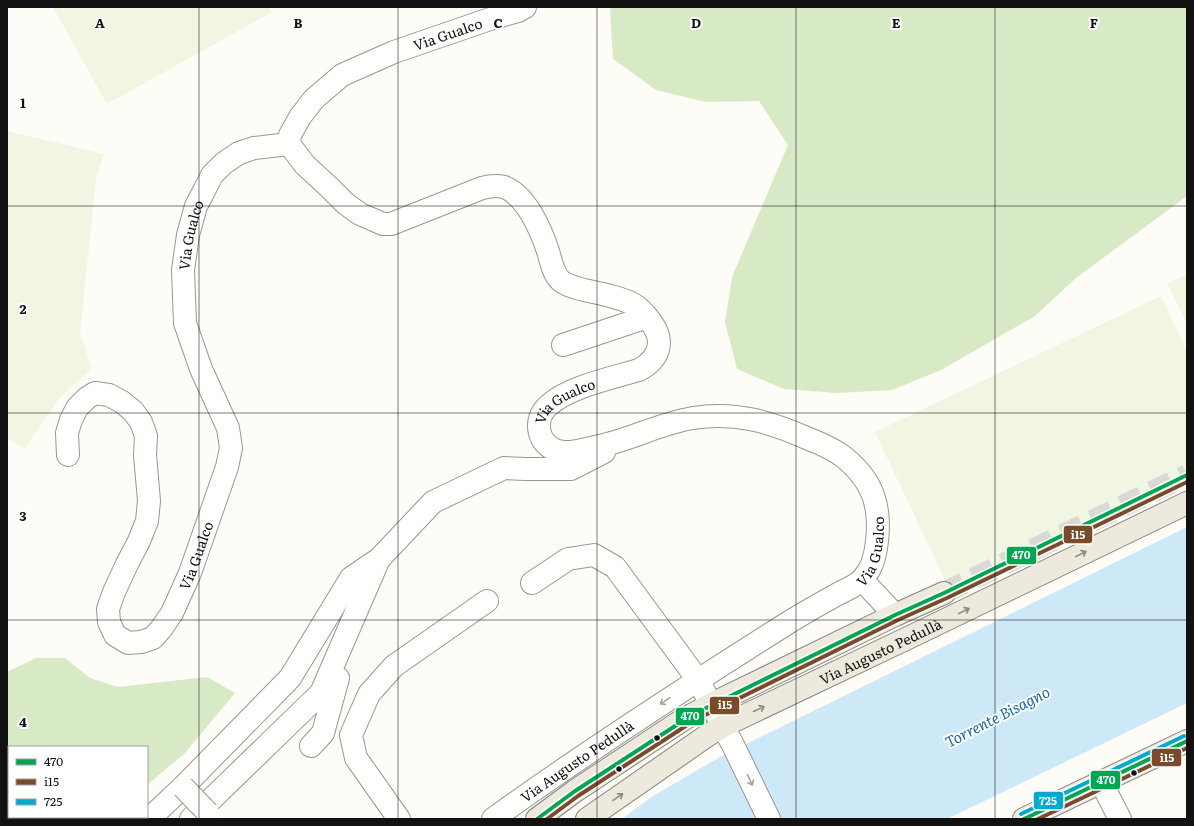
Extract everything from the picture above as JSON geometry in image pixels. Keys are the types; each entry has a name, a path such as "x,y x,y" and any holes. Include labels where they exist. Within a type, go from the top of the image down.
{"main road":[{"name":"Via Augusto Pedullà","path":"586,819 723,726 1187,504"},
{"name":"Via Augusto Pedullà","path":"537,819 575,791 684,719 895,615 944,593"},
{"path":"1024,819 1187,741"}],"street":[{"name":"Via Gualco","path":"526,7 518,11 394,52 342,75 314,99 300,117 290,135 289,144 305,165 329,186 346,204 360,214 383,224 391,224 482,188 494,186 504,187 520,198 535,221 547,248 556,276 562,282 574,287 627,302 636,306 647,317 658,336 659,343 657,352 648,366 584,386 560,397 548,405 542,413 539,424 539,432 544,442 556,451 567,452 611,443 662,426 692,418 721,416 754,419 794,432 837,451 852,464 870,486 877,503 879,524 871,568 862,580 797,617 698,680"},
{"name":"Via Gualco","path":"68,455 67,433 71,420 77,408 87,398 95,393 110,395 122,402 133,411 141,422 146,436 145,455 149,501 147,521 114,592 108,609 109,622 115,634 128,643 141,642 153,638 172,613 190,573 227,467 231,448 228,428 201,369 185,323 183,270 188,235 196,206 212,176 224,163 239,153 254,148 289,144"},
{"path":"563,345 647,317"},
{"path":"149,819 183,787 290,678 351,578 379,560 434,502 504,468 571,469 604,452 611,443"},
{"path":"532,583 568,559 594,555 614,567 698,680 733,745 769,819"},
{"path":"183,787 200,816 321,693 379,560"},
{"path":"862,580 895,615"},
{"path":"399,819 356,758 351,735 369,694 394,666 487,601"},
{"path":"311,746 323,733 356,613"},
{"name":"Via Augusto Pedullà","path":"493,819 560,771 698,680"},
{"path":"1101,782 1120,819"}],"green space":[{"path":"53,7 269,7 272,12 107,104"},
{"path":"611,7 1187,7 1187,196 1076,278 1035,316 941,370 892,390 837,393 784,389 737,369 725,322 732,277 788,145 759,101 706,102 656,90 613,59"},
{"path":"7,131 104,154 96,179 80,333 92,368 60,398 24,449 7,438"},
{"path":"1187,274 1187,323 1167,284"},
{"path":"1161,296 1187,351 1187,486 953,597 875,432"},
{"path":"36,658 65,658 90,678 118,687 207,677 235,693 184,754 148,784 148,746 8,746 8,818 111,818 7,819 7,672"}],"water":[{"name":"Torrente Bisagno","path":"1187,527 1187,703 947,819 622,819 653,796 720,757"}],"tunnel":[{"path":"944,593 1187,475"}],"transit line":[{"name":"470","path":"537,819 575,791 692,715 895,615 944,593 1187,475"},
{"name":"i15","path":"547,819 578,796 695,720 898,620 947,598 1187,482"},
{"name":"725","path":"1021,814 1184,736"},
{"name":"470","path":"1024,819 1187,741"},
{"name":"i15","path":"1038,819 1187,748"}]}
